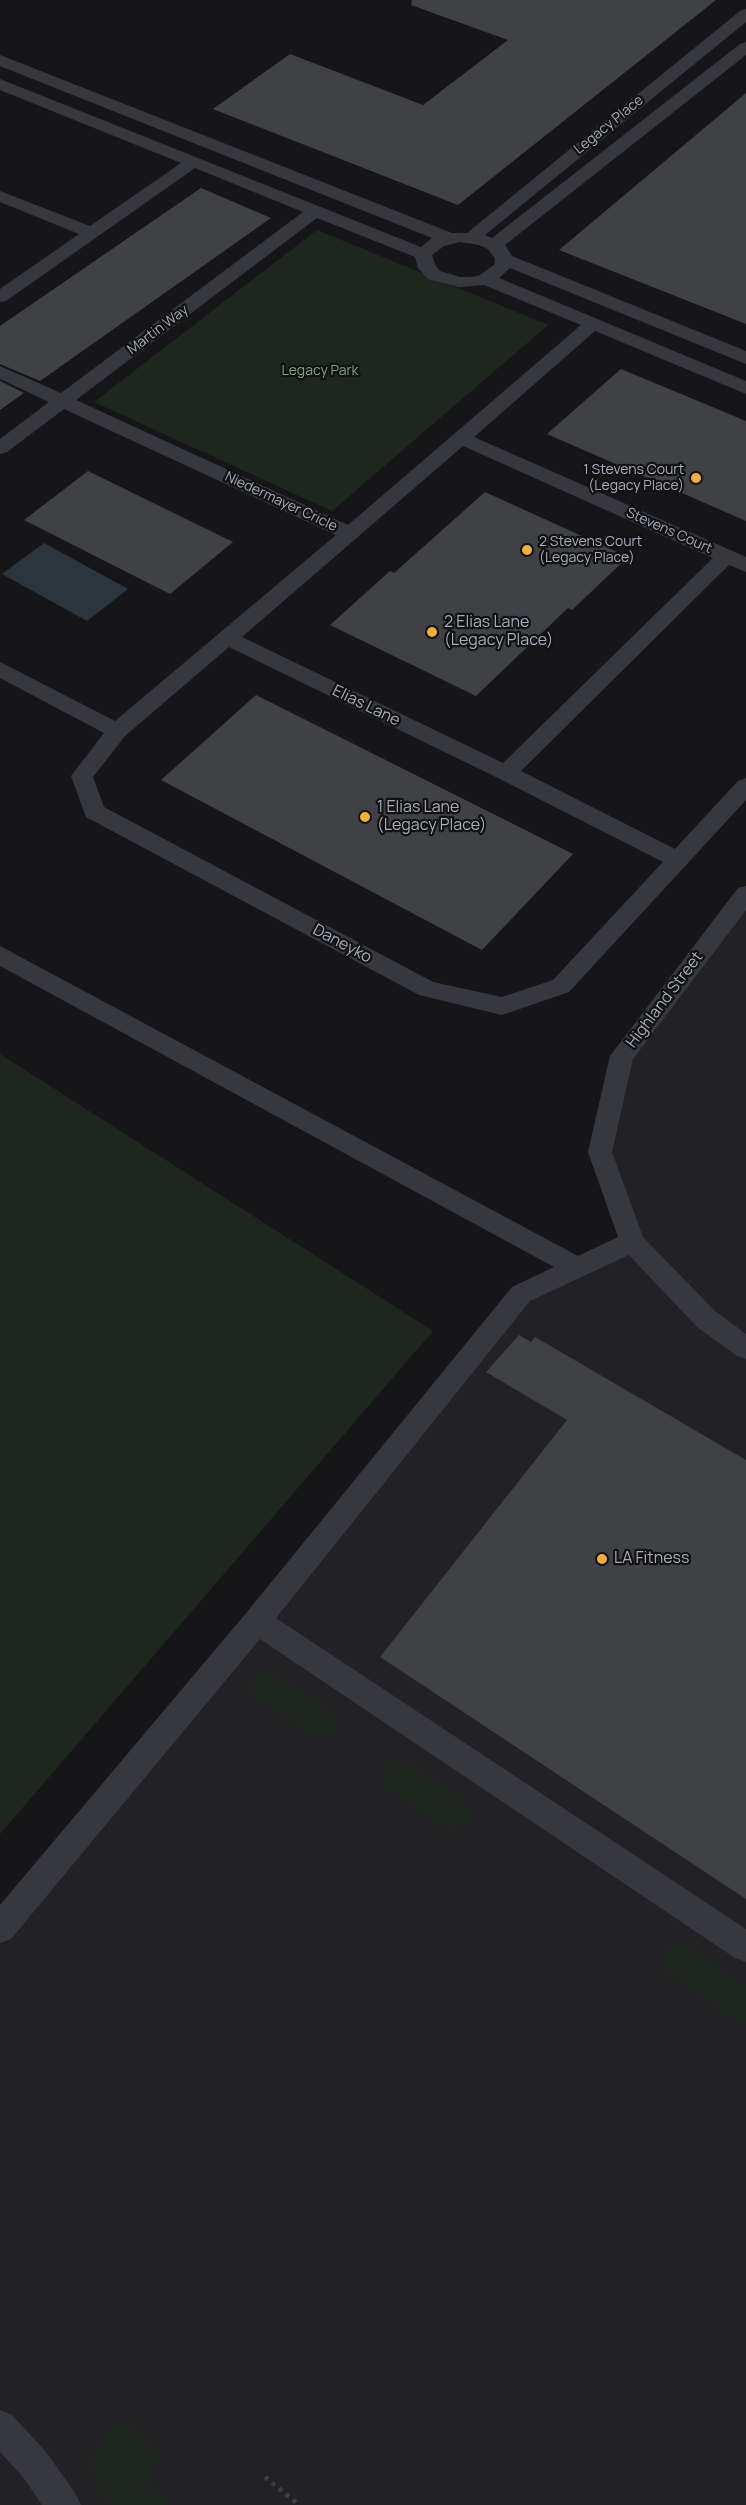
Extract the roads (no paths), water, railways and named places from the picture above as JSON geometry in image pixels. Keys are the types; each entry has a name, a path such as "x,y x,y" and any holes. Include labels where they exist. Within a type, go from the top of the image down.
{"lane":[{"name":"Legacy Place","path":"472,237 746,14"},
{"name":"Legacy Place","path":"486,279 502,267 499,252 746,46"},
{"path":"0,60 448,238 472,237 499,252 746,358"},
{"path":"0,84 423,254"},
{"path":"152,145 176,130"},
{"path":"0,297 193,162"},
{"path":"0,196 93,233"},
{"name":"Martin Way","path":"0,448 315,211"},
{"path":"423,254 430,247 448,238"},
{"path":"423,254 427,268 434,275 446,280 473,282 486,279 746,388"},
{"path":"350,534 593,324"},
{"name":"Niedermayer Cricle","path":"0,372 350,534 117,731"},
{"name":"Stevens Court","path":"461,438 736,560"},
{"path":"506,773 736,560"},
{"name":"Elias Lane","path":"227,638 506,773 678,860"},
{"path":"0,669 117,731"},
{"name":"Daneyko","path":"117,731 82,776 94,812 428,989 502,1006 561,986 746,786"},
{"name":"Highland Street","path":"746,894 622,1056 600,1152 632,1242 706,1319 746,1348"},
{"path":"0,955 578,1268"},
{"path":"0,1928 256,1621 521,1294 632,1242"},
{"path":"256,1621 746,1947"},
{"path":"0,2427 35,2465 63,2505"}],"place":[{"name":"1 Stevens Court (Legacy Place)","path":"696,478"},
{"name":"2 Stevens Court (Legacy Place)","path":"527,550"},
{"name":"2 Elias Lane (Legacy Place)","path":"432,632"},
{"name":"1 Elias Lane (Legacy Place)","path":"365,817"},
{"name":"LA Fitness","path":"602,1559"}],"park label":[{"name":"Legacy Park","path":"320,371"}]}
